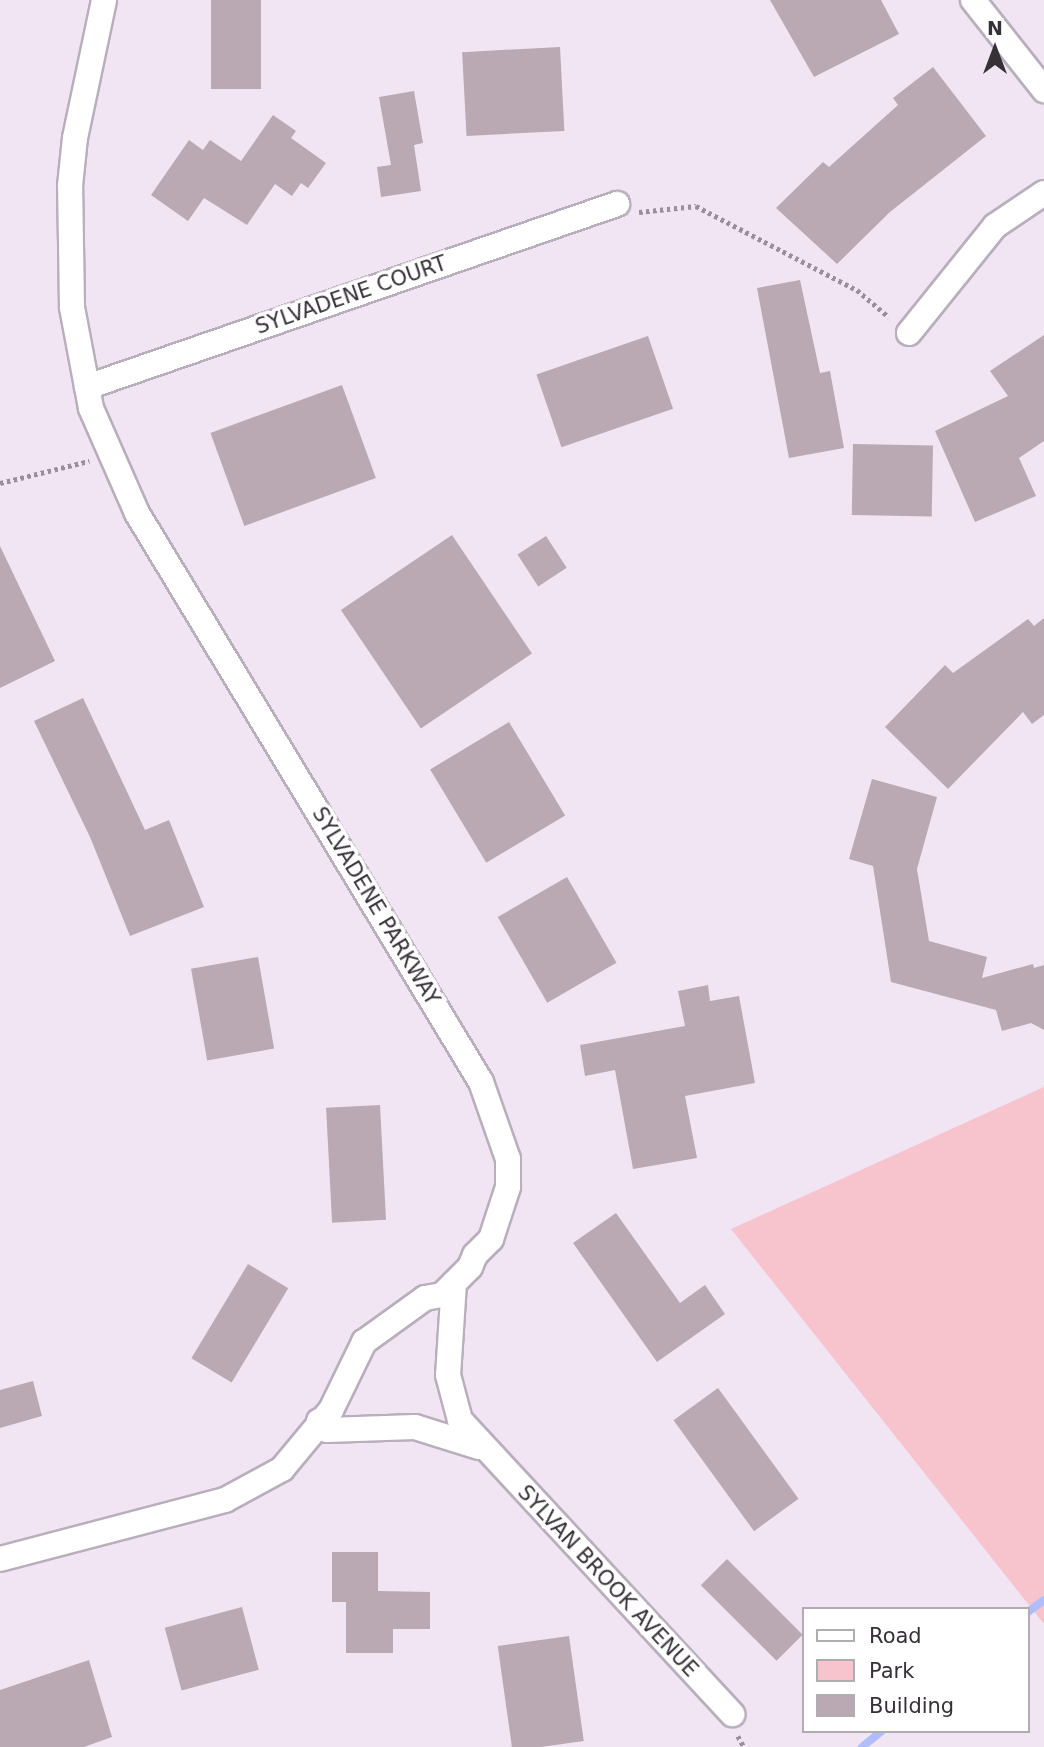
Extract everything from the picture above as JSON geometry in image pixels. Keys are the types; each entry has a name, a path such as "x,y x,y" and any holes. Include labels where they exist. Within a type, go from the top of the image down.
{"street":[{"name":"SYLVADENE PARKWAY","path":"0,1559 225,1500 282,1469 302,1449 319,1421 331,1410 364,1342 454,1283 491,1239 508,1187 508,1159 485,1092 137,513 110,456 87,387 76,339 70,280 70,186 75,138 104,0"},
{"path":"973,0 1044,90"},
{"path":"909,333 995,226 1044,193"},
{"name":"SYLVADENE COURT","path":"87,387 617,204"},
{"name":"SYLVAN BROOK AVENUE","path":"454,1283 448,1375 460,1420 483,1448 732,1714"},
{"name":"SYLVAN BROOK AVENUE","path":"319,1421 327,1430 415,1427 483,1448"}],"path":[{"path":"617,204 644,215 696,206 857,290 909,333"},
{"path":"0,484 110,456"}],"green space":[{"path":"1044,1087 1044,1624 731,1229"}],"building":[{"path":"211,0 261,0 261,89 211,89"},
{"path":"770,0 881,0 899,34 814,77"},
{"path":"560,47 564,131 467,136 462,52"},
{"path":"933,67 986,136 890,212 837,264 776,208 823,162 829,167 898,105 893,98"},
{"path":"414,91 423,143 414,145 421,191 381,197 377,167 391,165 379,97"},
{"path":"273,115 296,131 291,138 326,163 308,188 301,183 292,196 275,184 247,225 204,198 188,221 151,195 189,140 203,150 210,140 241,161"},
{"path":"800,280 820,373 830,371 844,448 789,458 757,288"},
{"path":"1044,335 1044,441 1019,458 1036,496 975,522 935,431 1008,396 990,371"},
{"path":"648,336 673,409 561,447 536,374"},
{"path":"342,385 376,478 244,526 210,433"},
{"path":"853,444 933,445 932,516 852,515"},
{"path":"452,535 532,654 421,728 341,610"},
{"path":"546,536 567,568 538,586 517,555"},
{"path":"0,546 55,661 0,688"},
{"path":"1044,618 1044,715 1032,724 1023,712 948,789 885,727 945,665 953,673 1028,619 1034,626"},
{"path":"83,698 145,830 169,820 204,907 130,936 90,837 34,721"},
{"path":"509,722 565,815 486,863 430,769"},
{"path":"872,779 937,797 917,869 929,941 987,957 982,978 1033,964 1034,968 1044,965 1044,1030 1031,1023 1002,1031 996,1010 891,982 873,866 849,859"},
{"path":"567,877 616,963 547,1003 498,917"},
{"path":"258,957 274,1049 207,1060 191,969"},
{"path":"708,985 710,1001 739,996 755,1083 685,1096 697,1158 633,1169 615,1070 585,1076 580,1045 685,1026 678,991"},
{"path":"380,1105 386,1220 332,1223 326,1108"},
{"path":"616,1213 680,1303 705,1285 725,1314 657,1362 573,1243"},
{"path":"248,1264 288,1288 232,1382 191,1358"},
{"path":"33,1381 42,1416 0,1428 0,1390"},
{"path":"718,1388 799,1499 754,1531 674,1420"},
{"path":"332,1552 378,1552 378,1591 430,1592 430,1629 393,1629 393,1653 346,1653 346,1602 332,1602"},
{"path":"727,1559 802,1634 776,1661 701,1585"},
{"path":"242,1607 259,1670 182,1690 165,1628"},
{"path":"569,1636 584,1741 541,1747 512,1747 498,1646"},
{"path":"89,1660 112,1737 84,1747 0,1747 0,1690"}],"waterway":[{"path":"1030,1610 1044,1600"},
{"path":"862,1747 880,1733"}]}
